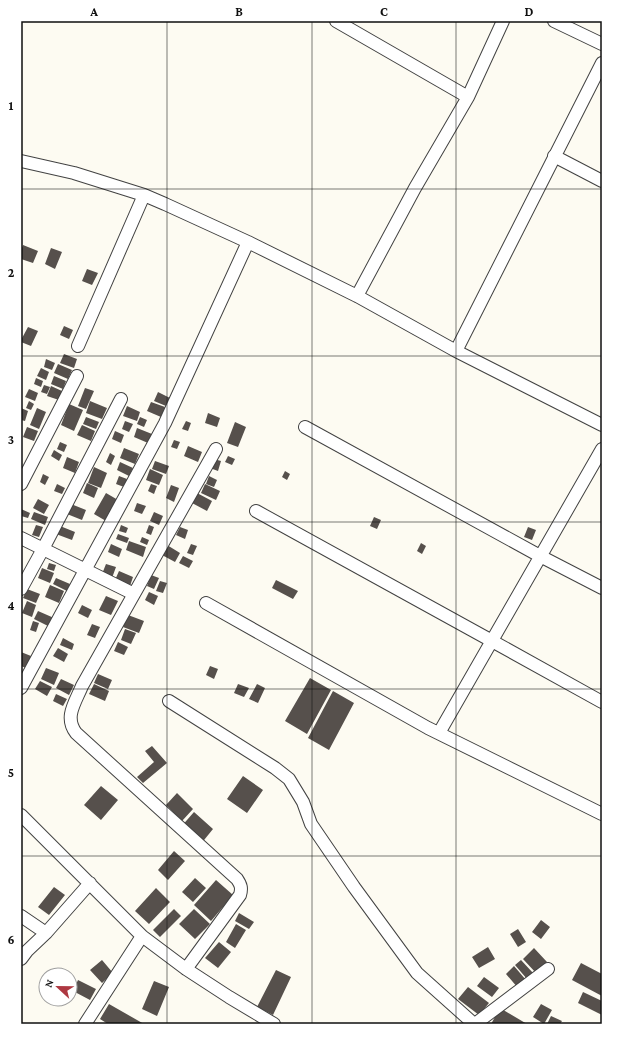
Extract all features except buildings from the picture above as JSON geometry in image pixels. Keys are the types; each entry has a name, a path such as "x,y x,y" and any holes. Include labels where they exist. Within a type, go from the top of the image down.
{"street":[{"path":"336,21 468,97"},
{"path":"357,296 415,188 468,97 503,21"},
{"path":"554,21 602,44"},
{"path":"456,351 602,64"},
{"path":"554,156 602,181"},
{"path":"21,161 74,173 144,195 248,242 357,296 456,351 602,425"},
{"path":"78,346 144,195"},
{"path":"21,688 165,423 248,242"},
{"path":"21,484 77,376"},
{"path":"21,589 121,399"},
{"path":"305,427 540,556 602,588"},
{"path":"186,970 240,895 242,889 241,884 76,733 71,726 70,718 72,709 82,686 216,449"},
{"path":"440,734 492,640 602,449"},
{"path":"256,511 602,702"},
{"path":"21,538 134,594"},
{"path":"206,603 440,734 602,814"},
{"path":"170,701 276,768 289,779 303,802 311,824 354,888 417,973 474,1024 548,969"},
{"path":"21,815 142,936 186,970 274,1024"},
{"path":"23,952 46,933 90,883"},
{"path":"21,916 46,933"},
{"path":"91,1022 142,936"}]}
